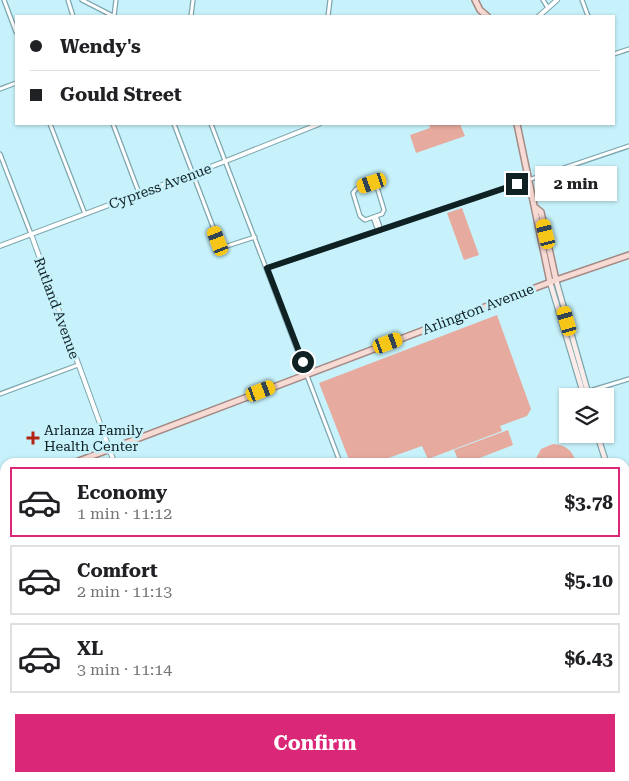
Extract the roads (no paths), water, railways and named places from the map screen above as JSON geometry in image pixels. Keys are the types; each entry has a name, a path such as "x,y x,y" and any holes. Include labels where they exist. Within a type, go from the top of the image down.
{"main road":[{"path":"475,0 481,15"},
{"path":"480,10 486,15"},
{"path":"517,125 536,214 553,281 584,388"},
{"name":"Arlington Avenue","path":"87,458 553,281 629,256"},
{"path":"600,443 605,458"}],"street":[{"path":"4,0 15,29"},
{"path":"68,0 74,15"},
{"path":"82,0 111,15"},
{"path":"113,15 116,0"},
{"path":"191,15 194,0"},
{"path":"328,15 330,0"},
{"path":"543,0 548,8"},
{"path":"540,15 557,0"},
{"path":"582,0 588,15"},
{"path":"615,54 629,49"},
{"path":"0,89 15,83"},
{"path":"50,125 85,214"},
{"path":"113,125 139,194"},
{"path":"174,125 221,248 255,237"},
{"path":"211,125 339,458"},
{"name":"Cypress Avenue","path":"0,246 226,162 317,125"},
{"path":"267,268 629,146"},
{"name":"Rutland Avenue","path":"0,154 112,458"},
{"path":"373,184 377,187 384,211 374,217 364,219 360,216 353,193 356,189 373,184"},
{"path":"374,217 379,230"},
{"path":"0,394 78,365"},
{"path":"603,388 629,379"}],"place":[{"name":"Arlanza Family Health Center","path":"33,438"}]}
